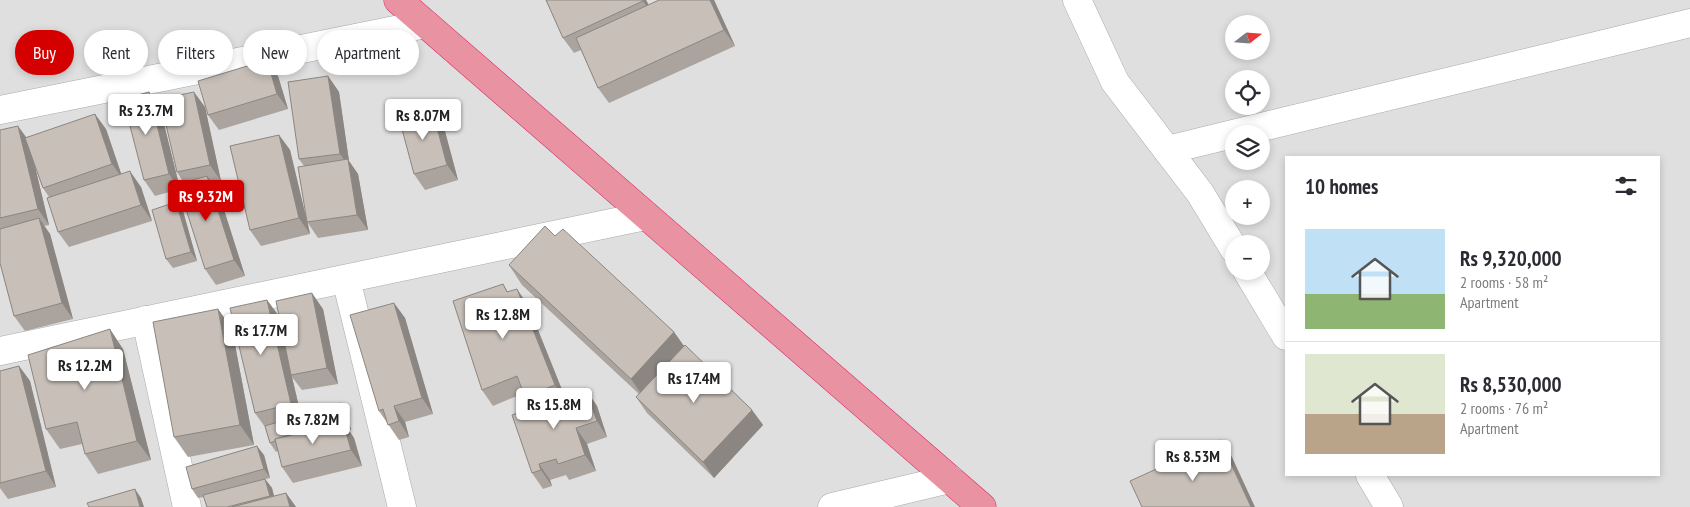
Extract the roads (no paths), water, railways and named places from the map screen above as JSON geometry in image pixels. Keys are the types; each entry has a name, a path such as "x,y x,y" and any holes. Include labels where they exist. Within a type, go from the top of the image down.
{"highway":[{"path":"398,0 982,507"}],"street":[{"path":"1077,0 1115,82 1200,193 1226,235"},
{"path":"1167,150 1690,23"},
{"path":"0,110 425,24"},
{"path":"0,351 645,216"},
{"path":"346,279 402,507"},
{"path":"1252,280 1285,334"},
{"path":"146,320 187,507"},
{"path":"1371,476 1389,507"},
{"path":"832,507 950,479"}]}
